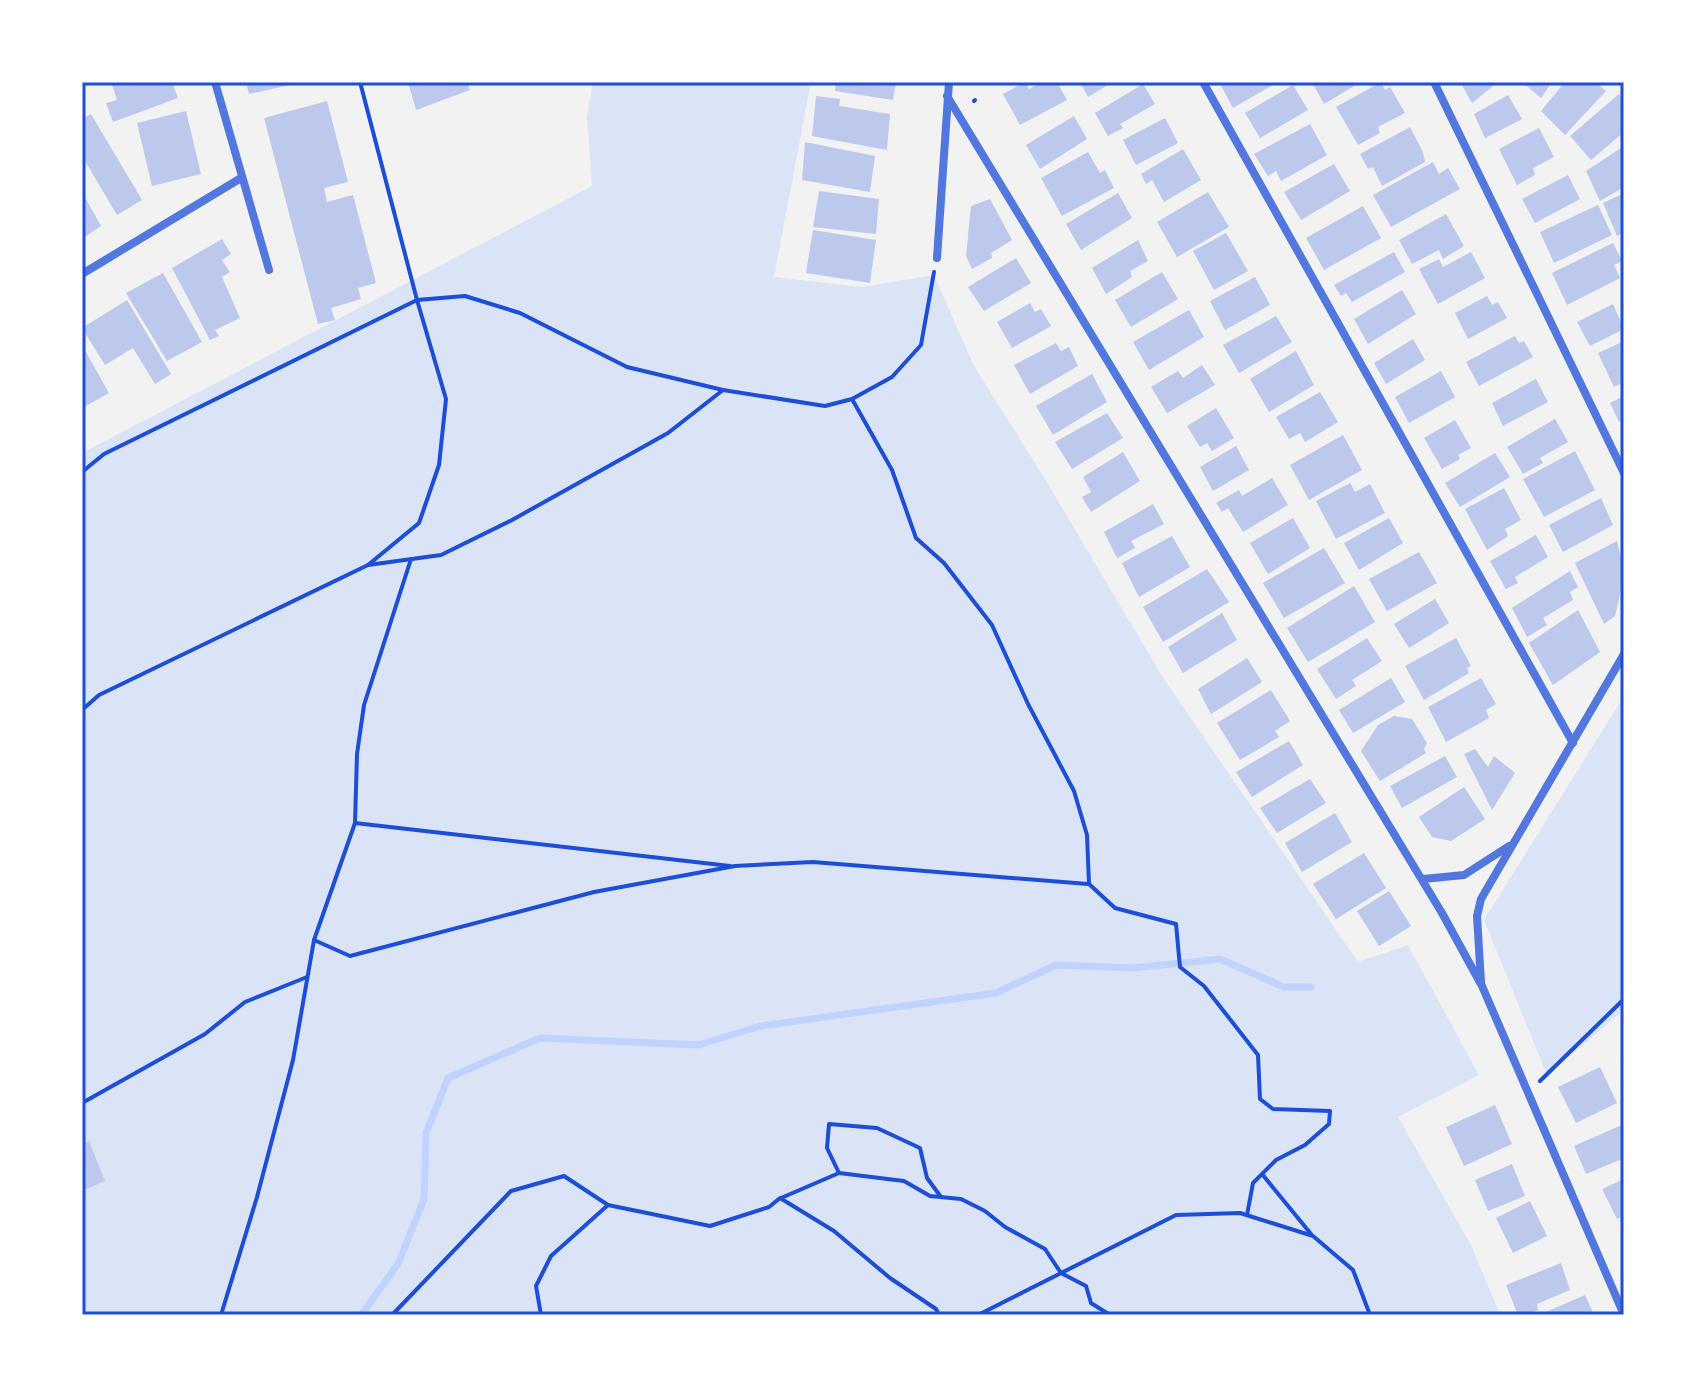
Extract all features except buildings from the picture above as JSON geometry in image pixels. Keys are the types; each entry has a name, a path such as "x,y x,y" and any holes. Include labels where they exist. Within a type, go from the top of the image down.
{"street":[{"path":"215,82 269,270"},
{"path":"937,258 949,82"},
{"path":"1203,82 1573,743"},
{"path":"1434,82 1624,473"},
{"path":"947,96 1423,879 1482,986 1624,1315"},
{"path":"82,274 241,178"},
{"path":"1482,986 1477,916 1481,899 1624,654"},
{"path":"1423,879 1464,875 1511,844"}],"path":[{"path":"82,710 99,695 368,565 419,523 439,465 446,399 360,82"},
{"path":"82,472 104,454 417,300 465,296 520,313 627,367 723,390 825,406 852,399 892,377 921,345 937,258"},
{"path":"368,565 441,555 512,520 668,433 723,390"},
{"path":"852,399 892,470 916,538 944,563 992,625 1028,704 1074,791 1087,835 1089,884"},
{"path":"221,1315 257,1197 293,1060 314,940 355,823 357,754 364,705 411,559"},
{"path":"355,823 735,866"},
{"path":"314,940 350,956 594,892 735,866 813,862 1089,884 1115,908 1176,924 1180,967 1204,986 1258,1055 1260,1099 1273,1109 1330,1111 1329,1124 1305,1145 1276,1160 1253,1183 1247,1215"},
{"path":"82,1103 205,1034 245,1002 307,977"},
{"path":"1533,1086 1624,999"},
{"path":"839,1173 827,1148 829,1124 877,1128 920,1148 927,1178 941,1197"},
{"path":"392,1315 511,1191 564,1176 608,1205 710,1226 769,1207 780,1198 839,1173 904,1181 930,1196 961,1199 1045,1249 1061,1273 1086,1286 1091,1303 1110,1315"},
{"path":"1262,1174 1313,1236 1353,1270 1370,1315"},
{"path":"780,1198 834,1231 890,1278 936,1309 939,1315"},
{"path":"541,1315 536,1286 551,1256 608,1205"},
{"path":"978,1315 1176,1215 1247,1215 1313,1236"}],"shaded area":[{"path":"593,82 811,82 774,277 862,287 934,275 974,366 1162,676 1358,962 1408,945 1479,1075 1398,1117 1471,1245 1500,1315 82,1315 82,450 84,452 592,186 587,117"},
{"path":"1624,696 1624,1010 1547,1075 1484,920"}],"waterway":[{"path":"361,1315 398,1264 424,1199 426,1133 448,1078 540,1038 698,1045 761,1026 996,993 1056,965 1133,968 1220,959 1284,987 1311,987"}]}
